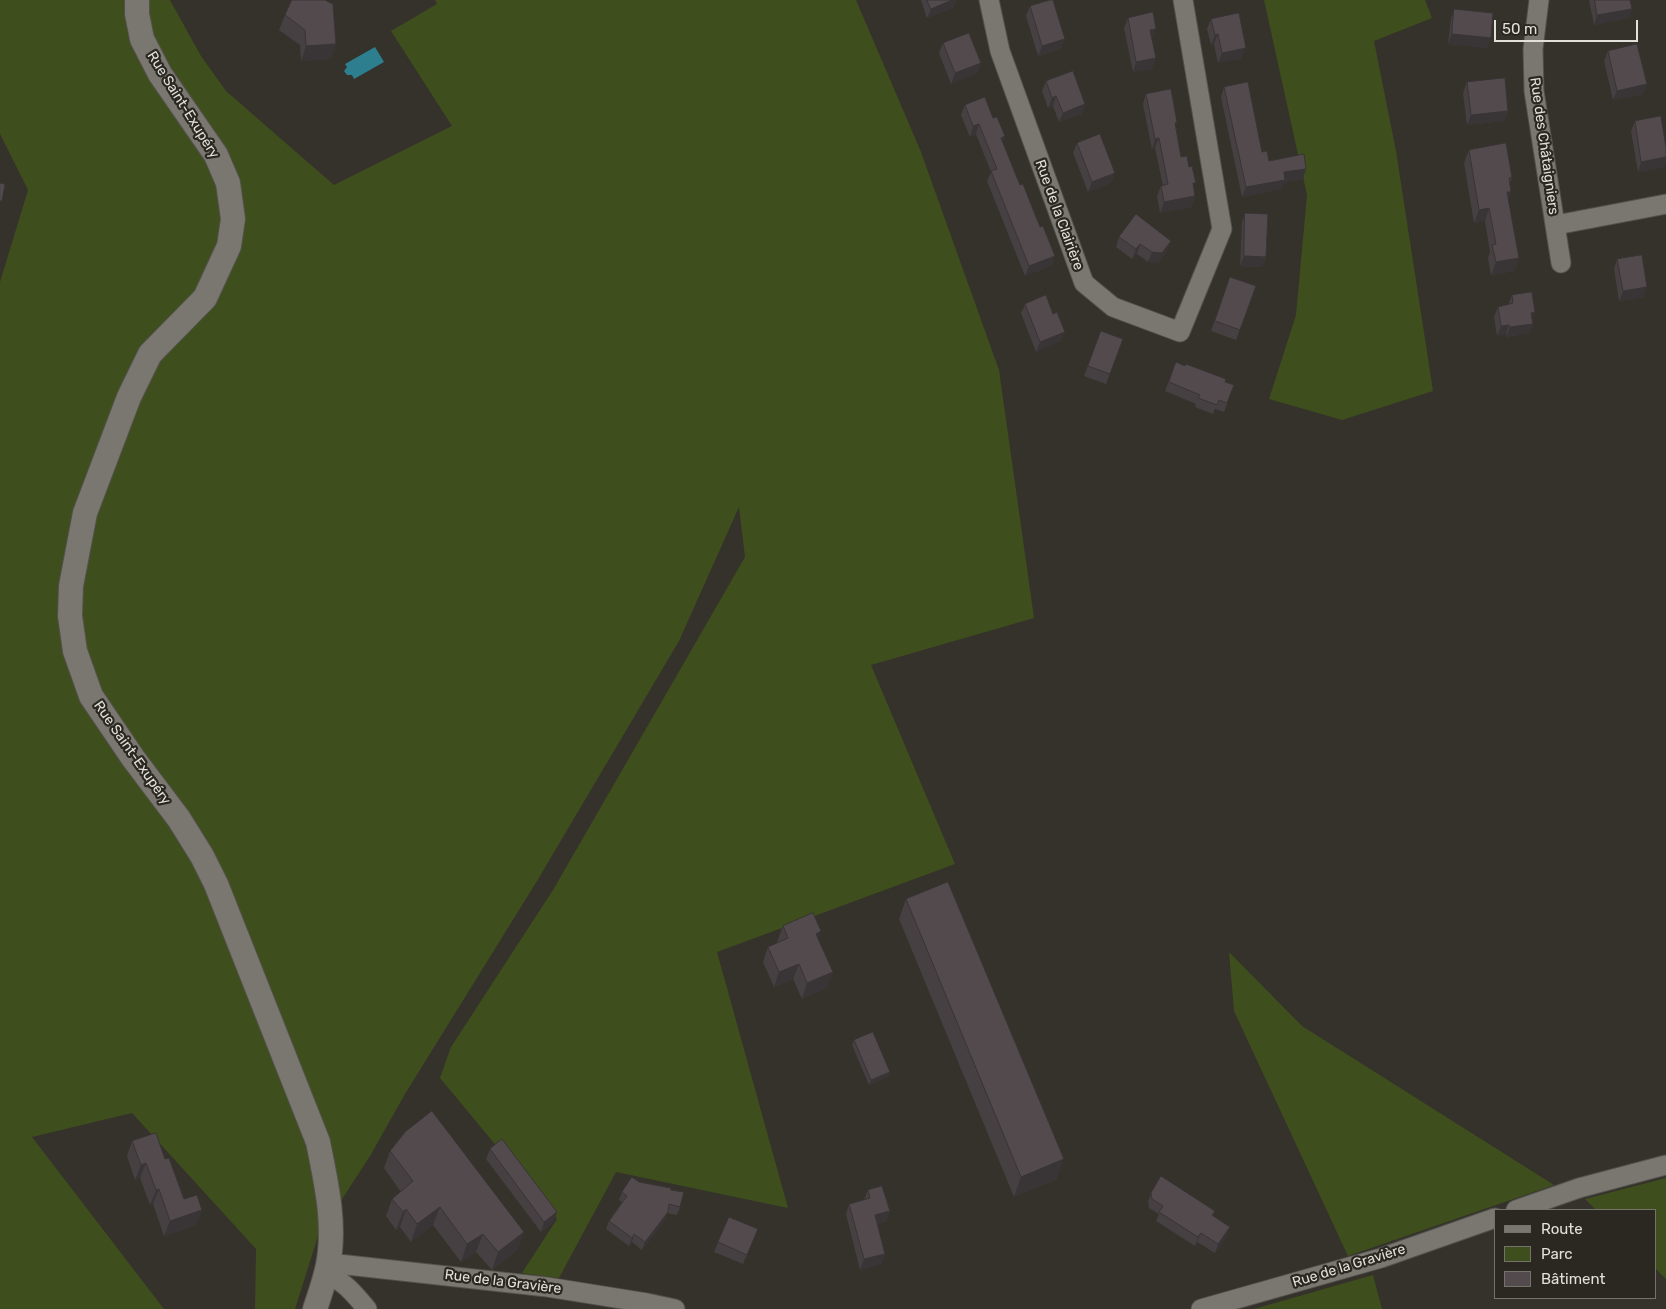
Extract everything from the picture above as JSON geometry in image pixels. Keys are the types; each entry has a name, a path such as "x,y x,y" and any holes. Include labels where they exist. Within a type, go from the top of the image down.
{"street":[{"name":"Rue Saint-Exupéry","path":"137,0 137,14 142,40 160,74 216,155 228,183 233,219 229,246 205,298 150,354 130,397 84,514 71,586 70,616 75,651 91,696 133,758 179,818 216,884 318,1142 326,1184 330,1221 327,1269 315,1309"},
{"name":"Rue de la Clairière","path":"989,0 1000,51 1084,283 1113,307 1180,332 1222,229 1183,0"},
{"name":"Rue des Châtaigniers","path":"1539,0 1533,49 1534,91 1561,263"},
{"path":"1556,225 1666,204"},
{"path":"1519,1209 1579,1188 1666,1165"},
{"name":"Rue de la Gravière","path":"1201,1309 1381,1258 1494,1218"},
{"path":"327,1269 367,1309"},
{"name":"Rue de la Gravière","path":"327,1269 547,1287 675,1309"}],"green space":[{"path":"0,0 123,0 147,15 150,0 170,0 201,56 226,91 334,185 452,126 391,31 437,4 435,0 856,0 921,152 999,370 1034,618 871,665 955,864 717,952 788,1208 616,1172 559,1278 522,1273 557,1219 440,1078 451,1047 553,890 745,557 739,507 679,641 537,881 405,1094 370,1156 318,1236 295,1309 255,1309 256,1249 132,1113 32,1137 164,1309 0,1309 0,282 28,190 0,134"},
{"path":"1264,0 1425,0 1432,18 1374,41 1396,151 1433,391 1342,420 1269,399 1296,315 1307,195"},
{"path":"1229,952 1302,1026 1554,1185 1348,1256 1234,1011"},
{"path":"1666,1178 1666,1279 1656,1269 1656,1209 1595,1209 1585,1199"},
{"path":"1373,1275 1382,1309 1254,1309"}],"water":[{"path":"375,47 384,62 354,79 352,75 347,75 344,71 347,67 345,64"}],"building":[{"path":"292,0 325,0 333,4 336,44 306,46 305,30 285,15"},
{"path":"927,0 952,0 931,9"},
{"path":"1053,0 1065,39 1042,46 1030,6"},
{"path":"1595,0 1630,0 1632,9 1597,15"},
{"path":"1454,9 1493,13 1491,38 1452,34"},
{"path":"1153,12 1156,29 1150,30 1156,58 1136,62 1128,18"},
{"path":"1239,13 1246,48 1222,53 1218,34 1215,35 1211,19"},
{"path":"969,33 981,63 955,73 943,43"},
{"path":"1637,44 1647,84 1617,91 1608,51"},
{"path":"1073,71 1085,104 1063,113 1056,96 1052,98 1046,81"},
{"path":"1505,78 1508,111 1471,115 1467,82"},
{"path":"1248,82 1262,152 1267,151 1269,161 1304,154 1306,169 1284,172 1285,180 1246,187 1224,87"},
{"path":"1171,89 1181,157 1187,156 1189,167 1192,166 1196,183 1193,183 1195,196 1164,202 1161,186 1168,184 1159,138 1155,139 1146,94"},
{"path":"985,97 993,118 997,117 1005,136 1001,138 1020,185 1023,184 1040,227 1043,226 1055,256 1029,266 991,171 997,169 979,124 973,126 965,105"},
{"path":"1661,116 1666,157 1641,162 1635,121"},
{"path":"1100,134 1115,173 1092,182 1077,143"},
{"path":"1506,143 1512,177 1509,178 1511,192 1507,192 1519,258 1496,262 1492,245 1496,244 1489,208 1479,210 1469,150"},
{"path":"0,183 5,184 2,201 0,201"},
{"path":"1245,213 1268,214 1266,257 1244,256"},
{"path":"1136,214 1171,241 1162,253 1152,252 1140,244 1136,249 1119,237"},
{"path":"1642,255 1647,287 1623,291 1617,259"},
{"path":"1230,277 1256,286 1240,330 1215,321"},
{"path":"1532,292 1535,312 1531,313 1533,324 1510,327 1509,325 1501,326 1498,307 1513,303 1512,295"},
{"path":"1046,295 1053,314 1057,312 1065,332 1040,342 1025,304"},
{"path":"1101,331 1123,339 1110,374 1088,366"},
{"path":"1176,362 1226,379 1225,382 1234,385 1227,403 1219,400 1217,405 1198,398 1200,395 1169,382"},
{"path":"948,882 1064,1159 1021,1177 906,899"},
{"path":"813,913 821,931 816,934 833,972 807,983 799,964 779,972 768,947 788,938 783,926"},
{"path":"873,1032 890,1072 871,1080 854,1040"},
{"path":"432,1111 524,1232 498,1252 483,1234 467,1244 440,1207 417,1224 406,1209 403,1212 392,1199 413,1181 390,1151 405,1132"},
{"path":"156,1133 165,1159 169,1158 184,1199 197,1195 202,1210 170,1221 159,1189 156,1190 146,1163 141,1165 132,1141"},
{"path":"502,1139 557,1212 544,1222 490,1149"},
{"path":"1161,1176 1215,1211 1212,1215 1230,1227 1218,1244 1201,1233 1198,1237 1159,1212 1163,1206 1152,1199 1151,1193"},
{"path":"632,1177 639,1182 684,1192 680,1207 669,1204 668,1212 645,1242 634,1234 632,1238 609,1221 627,1196 622,1192"},
{"path":"882,1186 890,1211 875,1215 885,1254 864,1259 849,1204 870,1198 868,1190"},
{"path":"729,1217 758,1229 747,1255 718,1242"}]}
